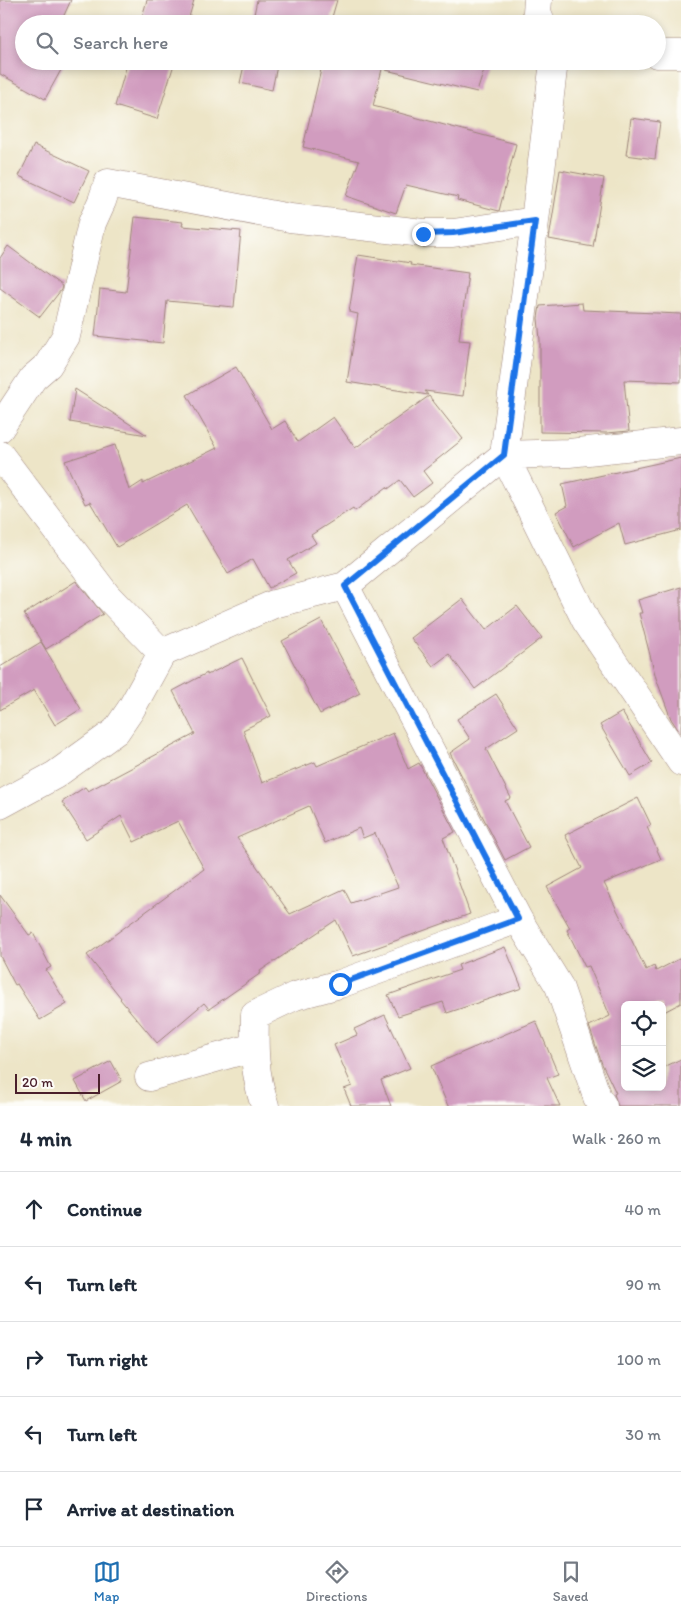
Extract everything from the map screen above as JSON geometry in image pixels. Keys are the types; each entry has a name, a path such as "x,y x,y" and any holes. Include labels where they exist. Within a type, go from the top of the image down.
{"street":[{"path":"538,0 538,15"},
{"path":"666,54 681,54"},
{"path":"553,70 504,455 586,621 681,762"},
{"path":"0,428 33,378 48,366 66,336 92,223 108,183 290,218 423,234 453,233 535,221"},
{"path":"0,805 55,775 116,732 162,653 274,604 345,586 504,455 569,453 681,441"},
{"path":"0,455 107,596 162,653"},
{"path":"345,586 518,919 559,986 598,1097 604,1106"},
{"path":"264,1106 257,1082 254,1048 255,1015 295,996 340,984 518,919"},
{"path":"149,1077 254,1048"}],"building":[{"path":"0,0 71,0 64,15 15,15 15,70 61,70 45,99 0,74"},
{"path":"147,0 194,0 190,15 143,15"},
{"path":"257,0 337,0 333,15 254,15"},
{"path":"125,70 172,70 157,119 115,106"},
{"path":"243,70 276,70 272,90 240,83"},
{"path":"321,70 382,70 373,106 516,144 499,211 457,200 458,197 406,185 396,213 346,196 359,161 303,147"},
{"path":"386,70 484,70 477,92"},
{"path":"631,118 660,122 655,159 626,155"},
{"path":"34,145 89,171 74,202 19,176"},
{"path":"560,170 604,178 593,247 549,239"},
{"path":"135,217 183,222 182,226 241,231 234,307 167,301 163,343 95,336 100,289 126,292"},
{"path":"8,246 62,286 40,317 0,288 0,258"},
{"path":"358,255 468,273 459,340 470,341 463,396 425,391 428,395 347,382 358,314 349,312"},
{"path":"582,303 583,310 681,314 681,382 624,380 629,431 607,433 540,432 540,340 538,318 540,306"},
{"path":"236,367 272,429 285,421 298,442 333,417 355,448 429,396 463,439 423,471 432,483 413,497 400,480 388,489 387,487 355,511 353,508 311,535 316,543 288,560 296,573 269,588 253,559 228,574 187,505 117,547 90,502 85,504 65,461 115,445 129,490 143,481 143,484 217,448 187,395"},
{"path":"75,389 147,435 70,422"},
{"path":"681,458 681,530 625,545 619,523 574,547 556,512 567,506 562,484"},
{"path":"76,581 103,614 46,649 24,614"},
{"path":"681,587 681,734 671,719 656,678 639,613 642,613 638,600"},
{"path":"462,599 486,630 517,606 542,638 475,689 449,654 433,666 411,638"},
{"path":"321,620 360,693 320,714 282,641"},
{"path":"41,642 81,709 55,725 34,690 0,710 0,667"},
{"path":"242,658 271,716 243,730 262,783 315,762 317,766 393,733 408,769 419,763 455,832 443,838 470,914 353,956 336,920 260,971 261,973 209,1009 204,1003 157,1043 120,999 87,955 204,869 178,821 134,842 121,816 86,839 62,802 85,787 88,791 195,734 173,691 207,673 207,675","holes":["309,806 325,843 359,828 363,838 375,833 398,887 351,903 344,889 290,914 237,838"]},
{"path":"496,694 518,728 486,749 511,798 505,801 529,847 505,860 450,753 470,739 457,719"},
{"path":"622,712 652,763 630,776 600,725"},
{"path":"638,798 651,825 647,827 661,859 604,883 646,970 654,966 656,971 681,958 681,1003 666,1011 666,1001 621,1001 621,1091 666,1091 666,1066 681,1059 681,1106 618,1106 614,1094 616,1093 602,1064 589,1026 610,1016 589,966 585,967 567,930 570,928 547,887 582,868 565,835"},
{"path":"0,895 29,935 33,933 51,967 46,970 67,1004 40,1020 17,984 15,985 0,956"},
{"path":"505,947 522,988 447,1013 443,1002 398,1016 388,995 460,970 458,965"},
{"path":"385,1015 410,1068 381,1080 391,1106 351,1106 344,1089 352,1086 334,1045 357,1035 354,1029"},
{"path":"536,1021 558,1074 547,1078 560,1106 448,1106 431,1066"},
{"path":"111,1061 122,1081 86,1101 75,1081"}],"route":[{"path":"340,984 518,919 345,586 504,455 535,221 453,233 423,234"}]}
